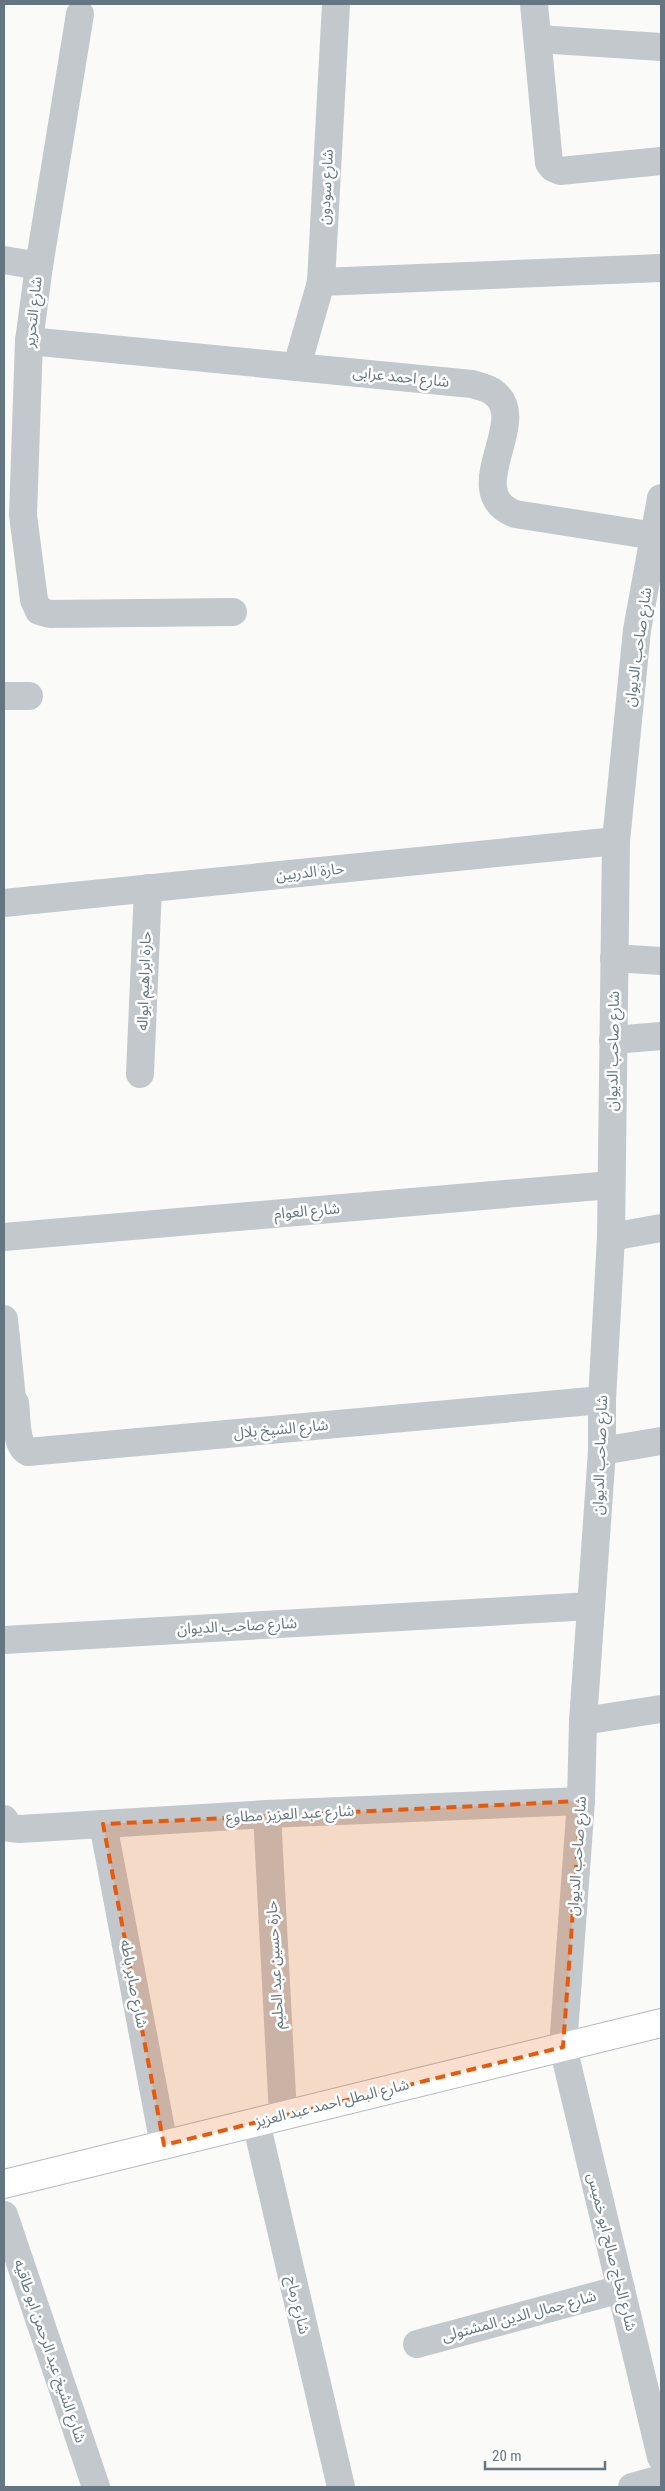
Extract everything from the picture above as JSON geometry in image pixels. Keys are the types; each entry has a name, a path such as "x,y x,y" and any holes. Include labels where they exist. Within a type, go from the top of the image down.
{"main road":[{"name":"شارع البطل احمد عبد العزيز","path":"4,2184 661,2023"}],"street":[{"name":"شارع سودون","path":"297,366 321,282 336,4"},
{"path":"534,4 549,163 553,168 560,171 661,161"},
{"name":"شارع التحرير","path":"80,14 39,266 29,341 13,515 34,600 39,611 50,614 233,612"},
{"path":"538,39 661,48"},
{"path":"4,260 39,266"},
{"path":"321,282 661,268"},
{"name":"شارع احمد عرابى","path":"29,341 472,384 493,392 503,402 506,419 493,479 494,493 502,509 515,514 655,536"},
{"name":"شارع صاحب الديوان","path":"563,2047 581,1801 583,1721 602,1451 602,1400 611,1237 616,841 637,630 661,498"},
{"name":"حارة الدربين","path":"4,903 616,841"},
{"name":"حارة ابراهيم ابواله","path":"140,1074 148,888"},
{"path":"614,958 661,961"},
{"path":"613,1040 661,1036"},
{"name":"شارع العوام","path":"4,1237 611,1186"},
{"path":"611,1237 661,1228"},
{"path":"4,1319 8,1397"},
{"name":"شارع الشيخ بلال","path":"8,1397 15,1403 20,1444 23,1450 28,1452 602,1400"},
{"path":"602,1451 661,1441"},
{"name":"شارع صاحب الديوان","path":"4,1640 591,1606"},
{"path":"583,1721 661,1709"},
{"name":"شارع عبد العزيز مطاوع","path":"4,1819 10,1828 20,1829 267,1814 581,1801"},
{"name":"حارة حسين عبد الحليم","path":"267,1814 283,2115"},
{"name":"شارع صابر باطه","path":"103,1824 164,2144"},
{"name":"شارع الحاج صالح ابو خميس","path":"563,2047 661,2457"},
{"name":"شارع رماح","path":"256,2122 341,2487"},
{"name":"شارع الشيخ عبد الرحمن ابو طاقيه","path":"4,2215 96,2487"},
{"name":"شارع جمال الدين المشتولى","path":"417,2344 621,2289"},
{"path":"632,2487 661,2479"}],"highlighted area":[{"path":"581,1801 563,2047 164,2145 103,1824"}]}
